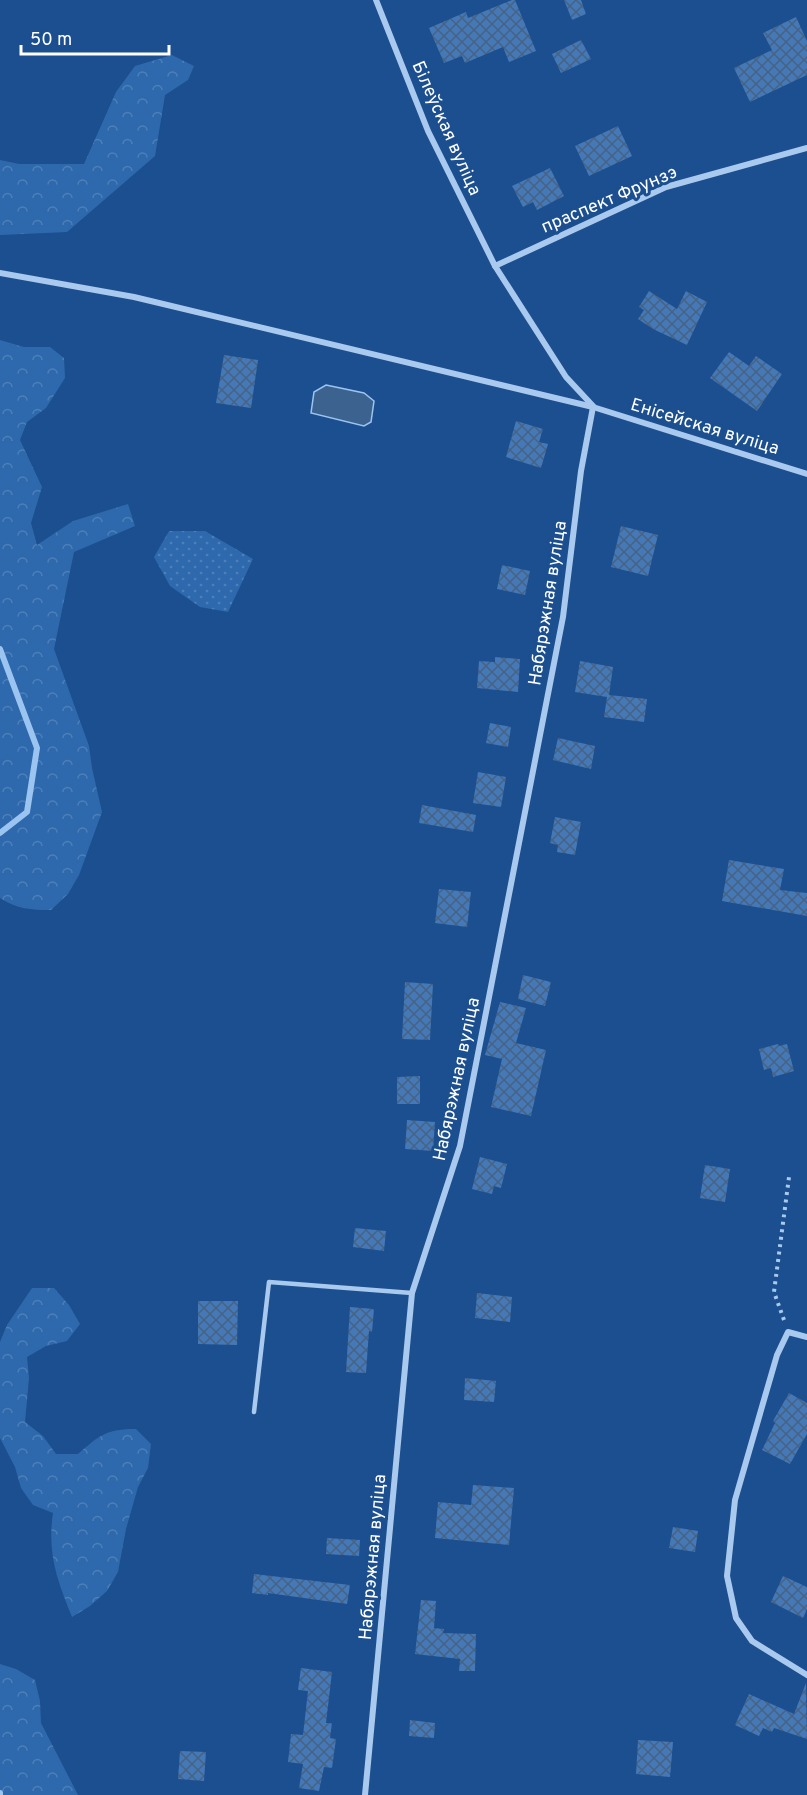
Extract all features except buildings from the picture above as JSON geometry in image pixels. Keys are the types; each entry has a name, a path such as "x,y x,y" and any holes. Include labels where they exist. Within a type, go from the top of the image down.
{"street":[{"name":"Білеўская вуліца","path":"376,0 428,130 495,266 566,377 593,407"},
{"name":"праспект Фрунзэ","path":"495,266 666,187 807,148"},
{"name":"Енісейская вуліца","path":"0,273 134,297 593,407 807,474"},
{"name":"Набярэжная вуліца","path":"365,1795 412,1293 460,1146 563,617 581,471 593,407"},
{"path":"807,1337 788,1332 777,1355 735,1500 727,1576 736,1617 752,1641 807,1675"}],"lane":[{"path":"254,1412 269,1282 412,1293"}],"path":[{"path":"788,1332 774,1292 789,1177"}],"green space":[{"path":"172,55 194,66 188,80 165,95 155,156 67,232 0,235 0,160 19,164 84,164 116,92 135,66"},
{"path":"0,340 24,347 50,347 64,358 65,378 46,408 27,422 20,440 42,487 31,523 37,545 73,521 128,504 135,526 74,552 54,649 89,746 102,812 79,875 68,894 51,910 24,908 12,905 0,898"},
{"path":"169,531 205,531 253,559 228,612 200,607 170,586 154,557"},
{"path":"32,1288 54,1288 69,1305 80,1324 67,1341 46,1346 27,1357 29,1378 25,1422 43,1436 56,1454 78,1454 104,1434 126,1429 136,1429 151,1444 148,1468 138,1487 126,1529 118,1572 107,1591 90,1606 72,1617 52,1554 53,1513 33,1505 21,1488 15,1467 0,1438 0,1342 7,1325"},
{"path":"0,1664 16,1669 35,1680 40,1701 41,1723 78,1795 0,1795"}],"shaded area":[{"path":"326,385 364,393 374,401 371,422 364,426 311,413 314,392"}],"waterway":[{"path":"0,649 37,748 27,812 0,833"}]}
